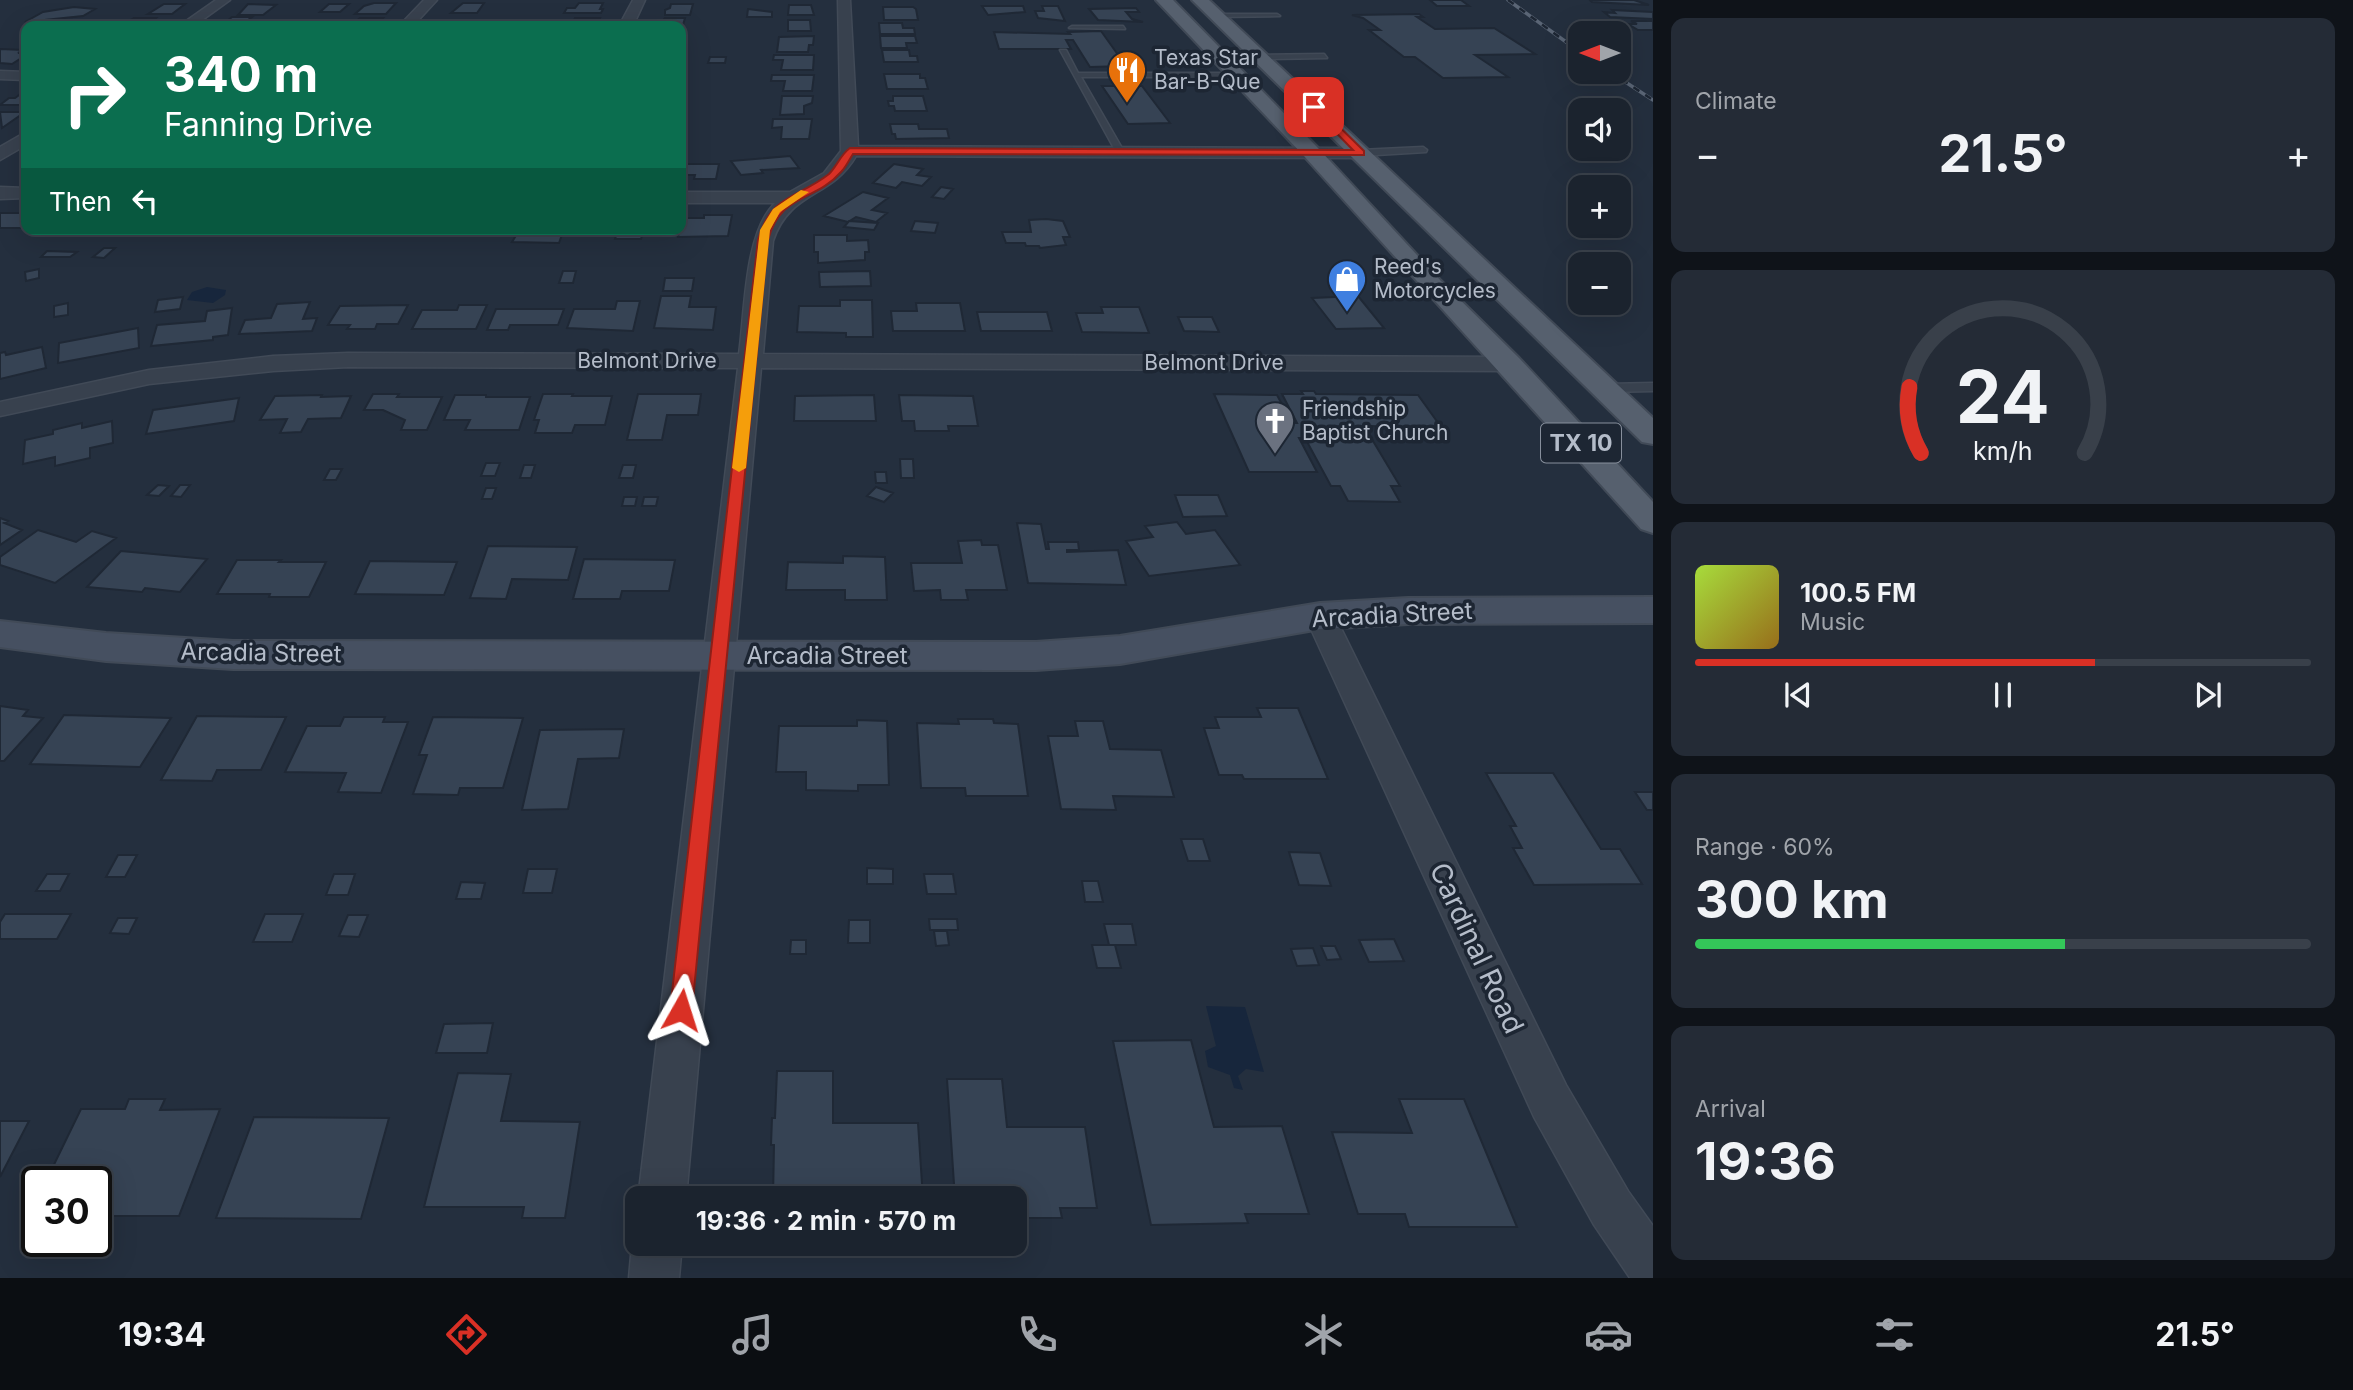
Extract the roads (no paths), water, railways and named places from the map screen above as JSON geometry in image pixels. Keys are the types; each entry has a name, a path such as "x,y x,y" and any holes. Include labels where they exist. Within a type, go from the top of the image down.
{"main road":[{"name":"TX 10","path":"1164,0 1311,152 1653,522"},
{"name":"TX 10","path":"1200,0 1653,435"}],"street":[{"path":"193,21 224,0"},
{"path":"411,21 431,0"},
{"path":"628,21 639,0"},
{"path":"663,1186 765,230 776,211 792,198 832,175 846,161 850,151 844,0"},
{"path":"0,75 21,76"},
{"path":"0,155 21,140"},
{"path":"850,151 1360,153"},
{"path":"0,193 21,193"},
{"path":"686,197 792,198"},
{"name":"Belmont Drive","path":"0,409 91,388 197,370 348,360 1509,365"},
{"name":"Arcadia Street","path":"0,634 106,647 233,655 1036,656 1120,650 1320,616 1408,611 1653,610"},
{"name":"Cardinal Road","path":"1320,616 1550,1101 1611,1208 1653,1268"},
{"path":"653,1278 656,1256"}],"lane":[{"path":"1218,16 1277,16"},
{"path":"1072,28 1123,28"},
{"path":"1062,52 1119,150"},
{"path":"1262,57 1324,56"},
{"path":"1076,75 1235,75"},
{"path":"1360,153 1423,150"},
{"path":"1606,388 1653,387"}],"water":[{"path":"207,287 226,290 225,295 213,303 187,300 192,292"},
{"path":"1206,1006 1245,1007 1264,1072 1246,1069 1238,1076 1243,1090 1234,1088 1230,1075 1208,1067 1205,1051 1216,1046"}],"railway":[{"path":"1508,0 1568,43"},
{"path":"1628,84 1653,100"}],"place":[{"name":"Texas Star Bar-B-Que","path":"1127,104"},
{"name":"Reed's Motorcycles","path":"1347,313"},
{"name":"Friendship Baptist Church","path":"1275,455"}]}
